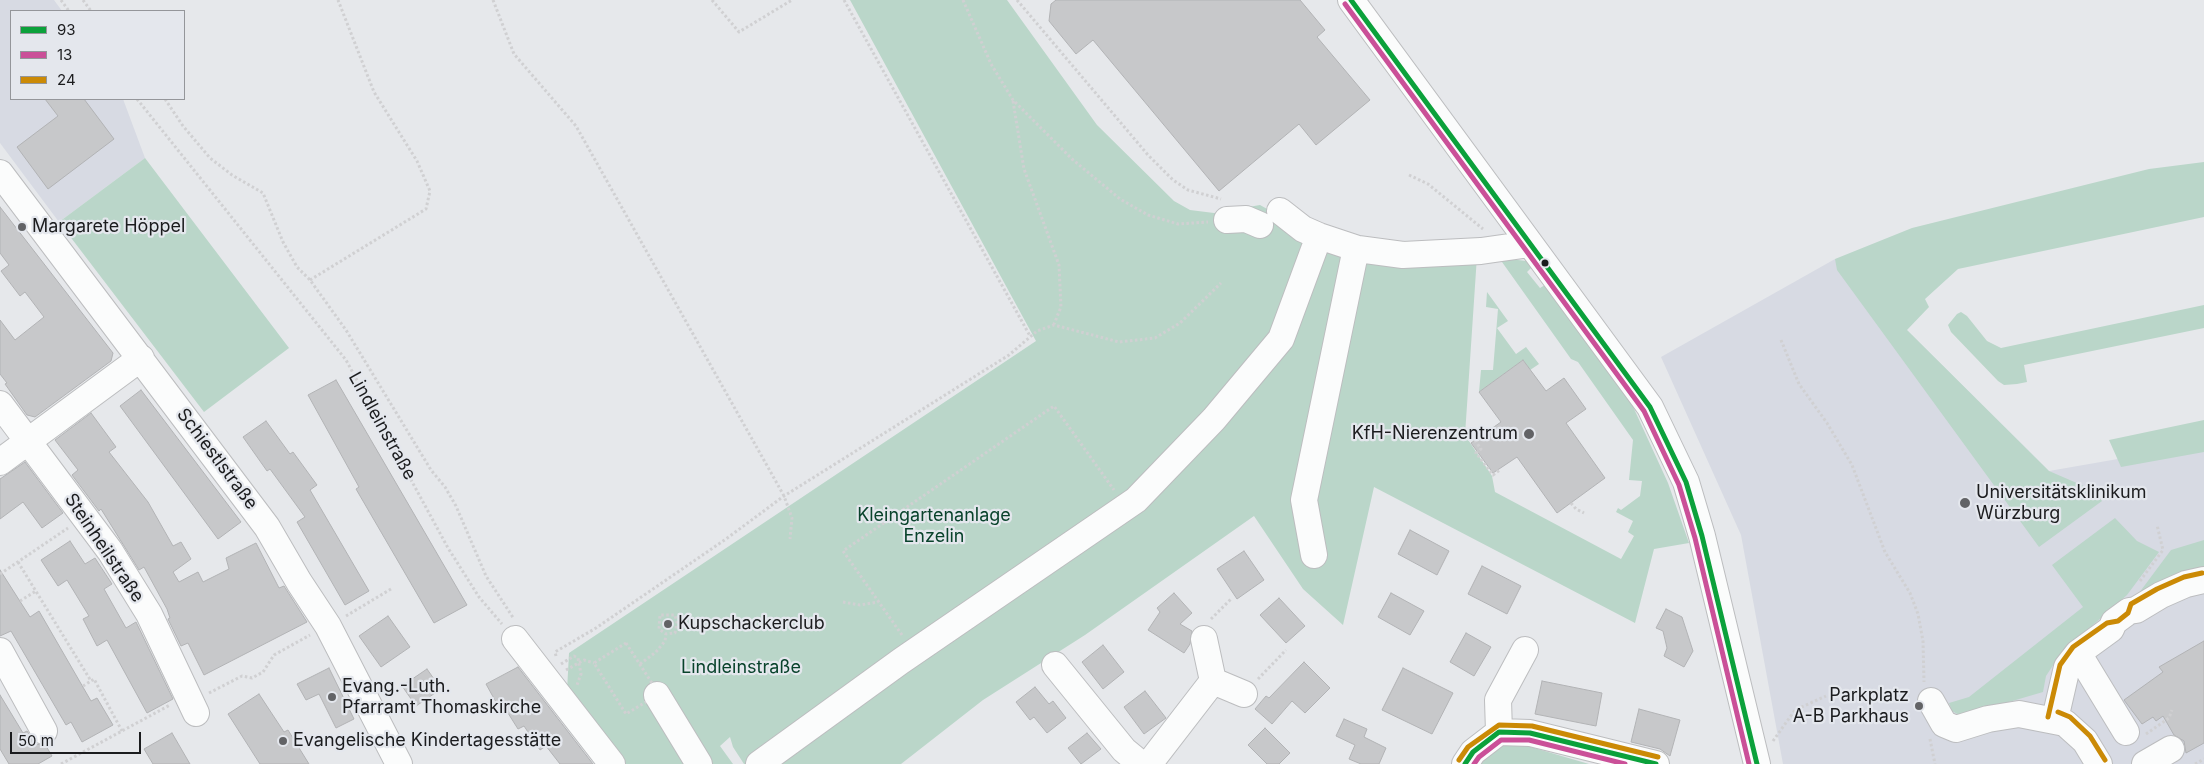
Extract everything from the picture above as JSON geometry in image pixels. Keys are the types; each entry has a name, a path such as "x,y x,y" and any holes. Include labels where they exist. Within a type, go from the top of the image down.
{"street":[{"path":"1352,0 1650,407 1686,482 1702,536 1757,763"},
{"name":"Schiestlstraße","path":"2,182 141,358 267,527 299,582 328,626 399,764"},
{"path":"1225,210 1246,219 1270,218 1358,249 1403,255 1504,248 1530,244"},
{"path":"759,764 913,652 1127,508 1214,419 1281,339 1319,236"},
{"path":"1314,555 1304,500 1354,258 1358,249"},
{"path":"0,462 141,358"},
{"name":"Steinheilstraße","path":"0,404 110,551 148,614 194,708"},
{"path":"2055,719 2067,667 2078,653 2111,629 2121,628 2135,617 2135,600 2161,595 2186,584 2204,580"},
{"path":"517,632 557,680 612,764"},
{"path":"1148,764 1212,681 1204,639"},
{"path":"1499,732 1498,700 1525,650"},
{"path":"0,651 44,731"},
{"path":"2078,653 2126,732"},
{"path":"1055,665 1124,750 1141,764"},
{"path":"1212,681 1244,694"},
{"path":"656,695 700,764"},
{"path":"1932,701 1944,724 1956,728 1988,719 2019,714 2055,719 2066,723 2090,747 2099,764"},
{"path":"1465,764 1473,752 1499,732 1530,733 1656,764"},
{"path":"2145,764 2163,740"}],"path":[{"path":"310,280 426,209 430,191 417,161 374,92 338,0"},
{"path":"492,0 514,54 576,126 784,496 792,518 790,539"},
{"path":"712,0 739,32 792,0"},
{"path":"844,0 1030,336"},
{"path":"963,0 991,64 1013,100 1072,159 1120,199 1141,211 1178,224 1225,210"},
{"path":"1017,0 1148,155 1173,180 1225,210"},
{"name":"Lindleinstraße","path":"138,100 346,360 448,548 479,597 517,632"},
{"path":"166,100 183,126 210,158 232,176 263,193 283,242 297,266 310,280 346,330 431,470 445,487 456,506 486,576 517,632"},
{"path":"1013,100 1024,169 1059,266 1060,307 1054,325"},
{"path":"1409,175 1428,184 1504,248"},
{"path":"555,652 596,628 710,550 784,496 1009,355 1037,331 1054,325 1120,342 1155,338 1180,323 1221,283"},
{"path":"1781,340 1799,384 1827,423 1852,465 1885,552 1918,614 1923,641 1924,680 1932,701"},
{"path":"913,652 843,551 1054,406 1127,508"},
{"path":"1477,437 1474,439 1481,449 1476,453 1493,476 1501,469"},
{"path":"1571,503 1576,509 1584,513"},
{"path":"0,574 85,517"},
{"path":"2135,600 2163,550 2157,524"},
{"path":"18,562 91,681"},
{"path":"194,708 242,676 252,678 263,672 274,655 391,589"},
{"path":"20,601 36,591"},
{"path":"1204,639 1212,616 1231,599"},
{"path":"843,602 860,605 878,602"},
{"path":"660,615 675,615 678,623 675,633 666,634 659,629 660,615"},
{"path":"640,664 656,652 665,641 666,634"},
{"path":"557,680 580,661 586,660 594,664 626,714 659,694 626,643 594,664"},
{"path":"549,648 555,652"},
{"path":"1244,694 1286,650"},
{"path":"555,652 557,680"},
{"path":"574,656 580,661 581,674 575,690 557,680 574,656"},
{"path":"82,686 94,679 122,731"},
{"path":"1757,763 1795,710 1826,696"},
{"path":"2163,740 2154,730 2169,718 2172,710"},
{"path":"61,764 148,716"},
{"path":"1928,732 1935,764"},
{"path":"2195,764 2204,759"}],"shaded area":[{"path":"0,0 54,0 61,10 10,10 10,100 123,100 145,158 59,222 0,143"},
{"name":"Universitätsklinikum Würzburg","path":"1835,259 2049,471 2204,444 2204,764 1783,764 1741,535 1661,357"}],"green space":[{"name":"Kleingartenanlage Enzelin","path":"850,0 1007,0 1097,125 1174,201 1190,210 1214,213 1260,205 1287,220 1315,244 1477,256 1465,435 1492,476 1495,492 1621,559 1634,536 1628,532 1633,521 1616,512 1618,508 1621,510 1640,496 1642,481 1629,480 1633,440 1578,362 1571,359 1502,262 1502,258 1526,261 1532,267 1527,272 1540,288 1545,285 1630,400 1668,483 1689,543 1654,549 1635,623 1374,487 1343,625 1303,589 1254,516 1085,635 983,700 901,764 744,764 733,747 730,737 720,746 733,764 621,764 567,691 569,653 1036,341"},
{"path":"145,158 289,348 204,412 59,222"},
{"path":"2204,162 2204,217 1958,269 1925,299 1929,307 1907,330 2049,471 2093,490 2102,501 2039,547 1837,270 1835,259 1912,228 2149,169"},
{"path":"1487,292 1508,321 1497,328 1516,354 1526,347 1539,364 1530,370 1523,360 1479,392 1481,370 1493,370 1498,309 1486,307"},
{"path":"2204,305 2204,328 2024,365 2027,382 2017,384 2004,385 1998,381 1951,332 1948,325 1961,312 1967,316 1987,341 2001,348"},
{"path":"2204,420 2204,452 2121,467 2109,440"},
{"path":"2115,518 2137,541 2159,552 2127,595 2061,653 2046,676 2043,692 1961,716 1952,711 1949,703 1969,697 2083,607 2052,565"},
{"path":"2204,540 2204,568 2139,593 2171,550"},
{"path":"1524,745 1589,764 1477,764 1501,746"}],"building":[{"path":"1056,0 1300,0 1325,30 1317,37 1370,100 1316,145 1299,124 1219,191 1093,40 1076,54 1049,21 1051,4"},
{"path":"46,100 85,100 114,139 48,189 17,147 58,116"},
{"path":"0,207 113,353 111,361 35,417 27,415 0,374 0,320 15,340 44,317 25,292 20,296 1,271 9,265 0,253"},
{"name":"KfH-Nierenzentrum","path":"1523,360 1546,391 1564,378 1586,409 1566,423 1605,478 1557,513 1517,457 1493,473 1471,443 1501,422 1479,392"},
{"path":"336,380 467,605 434,623 356,489 359,487 308,395"},
{"path":"141,390 241,522 218,539 120,406"},
{"path":"91,413 116,447 109,452 148,502 173,546 181,542 191,559 173,572 179,582 198,572 203,582 229,569 226,558 256,543 279,588 284,586 307,622 204,675 188,643 181,646 168,619 170,618 167,609 144,567 139,570 101,509 99,511 72,475 78,470 55,440"},
{"path":"266,421 290,454 293,452 317,485 310,490 369,591 345,605 297,522 305,517 270,469 267,471 243,437"},
{"path":"25,462 63,513 42,528 23,502 0,519 0,479"},
{"path":"1410,530 1449,551 1437,575 1398,554"},
{"path":"70,541 85,564 95,558 112,584 104,589 126,628 136,622 173,699 147,713 107,640 97,646 83,619 89,616 67,580 58,586 41,560"},
{"path":"1244,551 1264,580 1237,599 1217,569"},
{"path":"1482,566 1521,586 1507,614 1468,594"},
{"path":"0,570 30,617 39,611 91,701 97,698 113,725 82,742 71,722 66,725 11,631 0,636"},
{"path":"1174,593 1192,613 1180,624 1192,631 1190,644 1184,653 1148,630 1160,612 1157,608"},
{"path":"1391,593 1424,611 1410,635 1378,617"},
{"path":"1279,598 1305,626 1286,643 1260,615"},
{"path":"1666,609 1682,617 1693,651 1684,667 1664,656 1667,648 1663,631 1656,628"},
{"path":"388,616 410,647 381,667 359,636"},
{"path":"1466,633 1491,647 1474,676 1450,662"},
{"path":"2204,641 2204,743 2186,753 2184,741 2174,735 2163,716 2156,721 2153,717 2142,724 2124,700 2163,672 2159,667"},
{"path":"1103,645 1124,672 1103,689 1082,662"},
{"path":"1304,662 1330,688 1305,713 1292,701 1272,724 1255,709 1266,696 1269,698"},
{"path":"518,667 593,764 560,764 546,746 540,750 524,726 518,729 501,702 497,704 486,684"},
{"name":"Evang.-Luth. Pfarramt Thomaskirche","path":"329,668 354,719 336,728 319,694 306,700 297,684"},
{"path":"1403,668 1453,693 1432,734 1382,710"},
{"path":"427,669 441,689 416,706 402,686"},
{"path":"1542,681 1602,693 1596,726 1535,714"},
{"path":"1035,687 1049,704 1053,701 1066,718 1047,733 1034,717 1030,720 1016,702"},
{"path":"1145,691 1166,718 1144,734 1124,707"},
{"path":"259,694 284,732 288,730 309,764 260,764 228,714"},
{"path":"0,695 23,733 27,731 36,744 46,746 52,756 38,764 9,764 0,749"},
{"path":"1639,709 1680,720 1670,756 1660,749 1631,742"},
{"path":"1344,719 1367,729 1364,737 1386,748 1379,764 1361,764 1349,759 1355,745 1336,736"},
{"path":"1265,728 1290,753 1279,764 1267,764 1248,745"},
{"path":"172,733 190,764 153,764 144,749"},
{"path":"1087,733 1101,749 1081,764 1068,748"}],"transit line":[{"name":"93","path":"1351,0 1650,407 1686,482 1702,536 1757,764"},
{"name":"13","path":"1345,4 1644,411 1679,485 1695,538 1749,764"},
{"name":"24","path":"2048,717 2060,665 2073,647 2107,623 2118,621 2128,613 2131,604 2157,589 2184,577 2202,573"},
{"name":"24","path":"2058,712 2070,717 2090,736 2105,760"},
{"name":"24","path":"1459,760 1468,747 1499,725 1532,726 1658,757"},
{"name":"93","path":"1465,764 1473,752 1499,732 1530,733 1656,764"},
{"name":"13","path":"1474,764 1479,757 1501,740 1529,740 1625,764"}],"place":[{"name":"Margarete Höppel","path":"22,227"},
{"name":"KfH-Nierenzentrum","path":"1529,434"},
{"name":"Universitätsklinikum Würzburg","path":"1965,503"},
{"name":"Kupschackerclub","path":"668,624"},
{"name":"Evang.-Luth. Pfarramt Thomaskirche","path":"332,697"},
{"name":"Parkplatz A-B Parkhaus","path":"1919,706"},
{"name":"Evangelische Kindertagesstätte","path":"283,741"}]}
